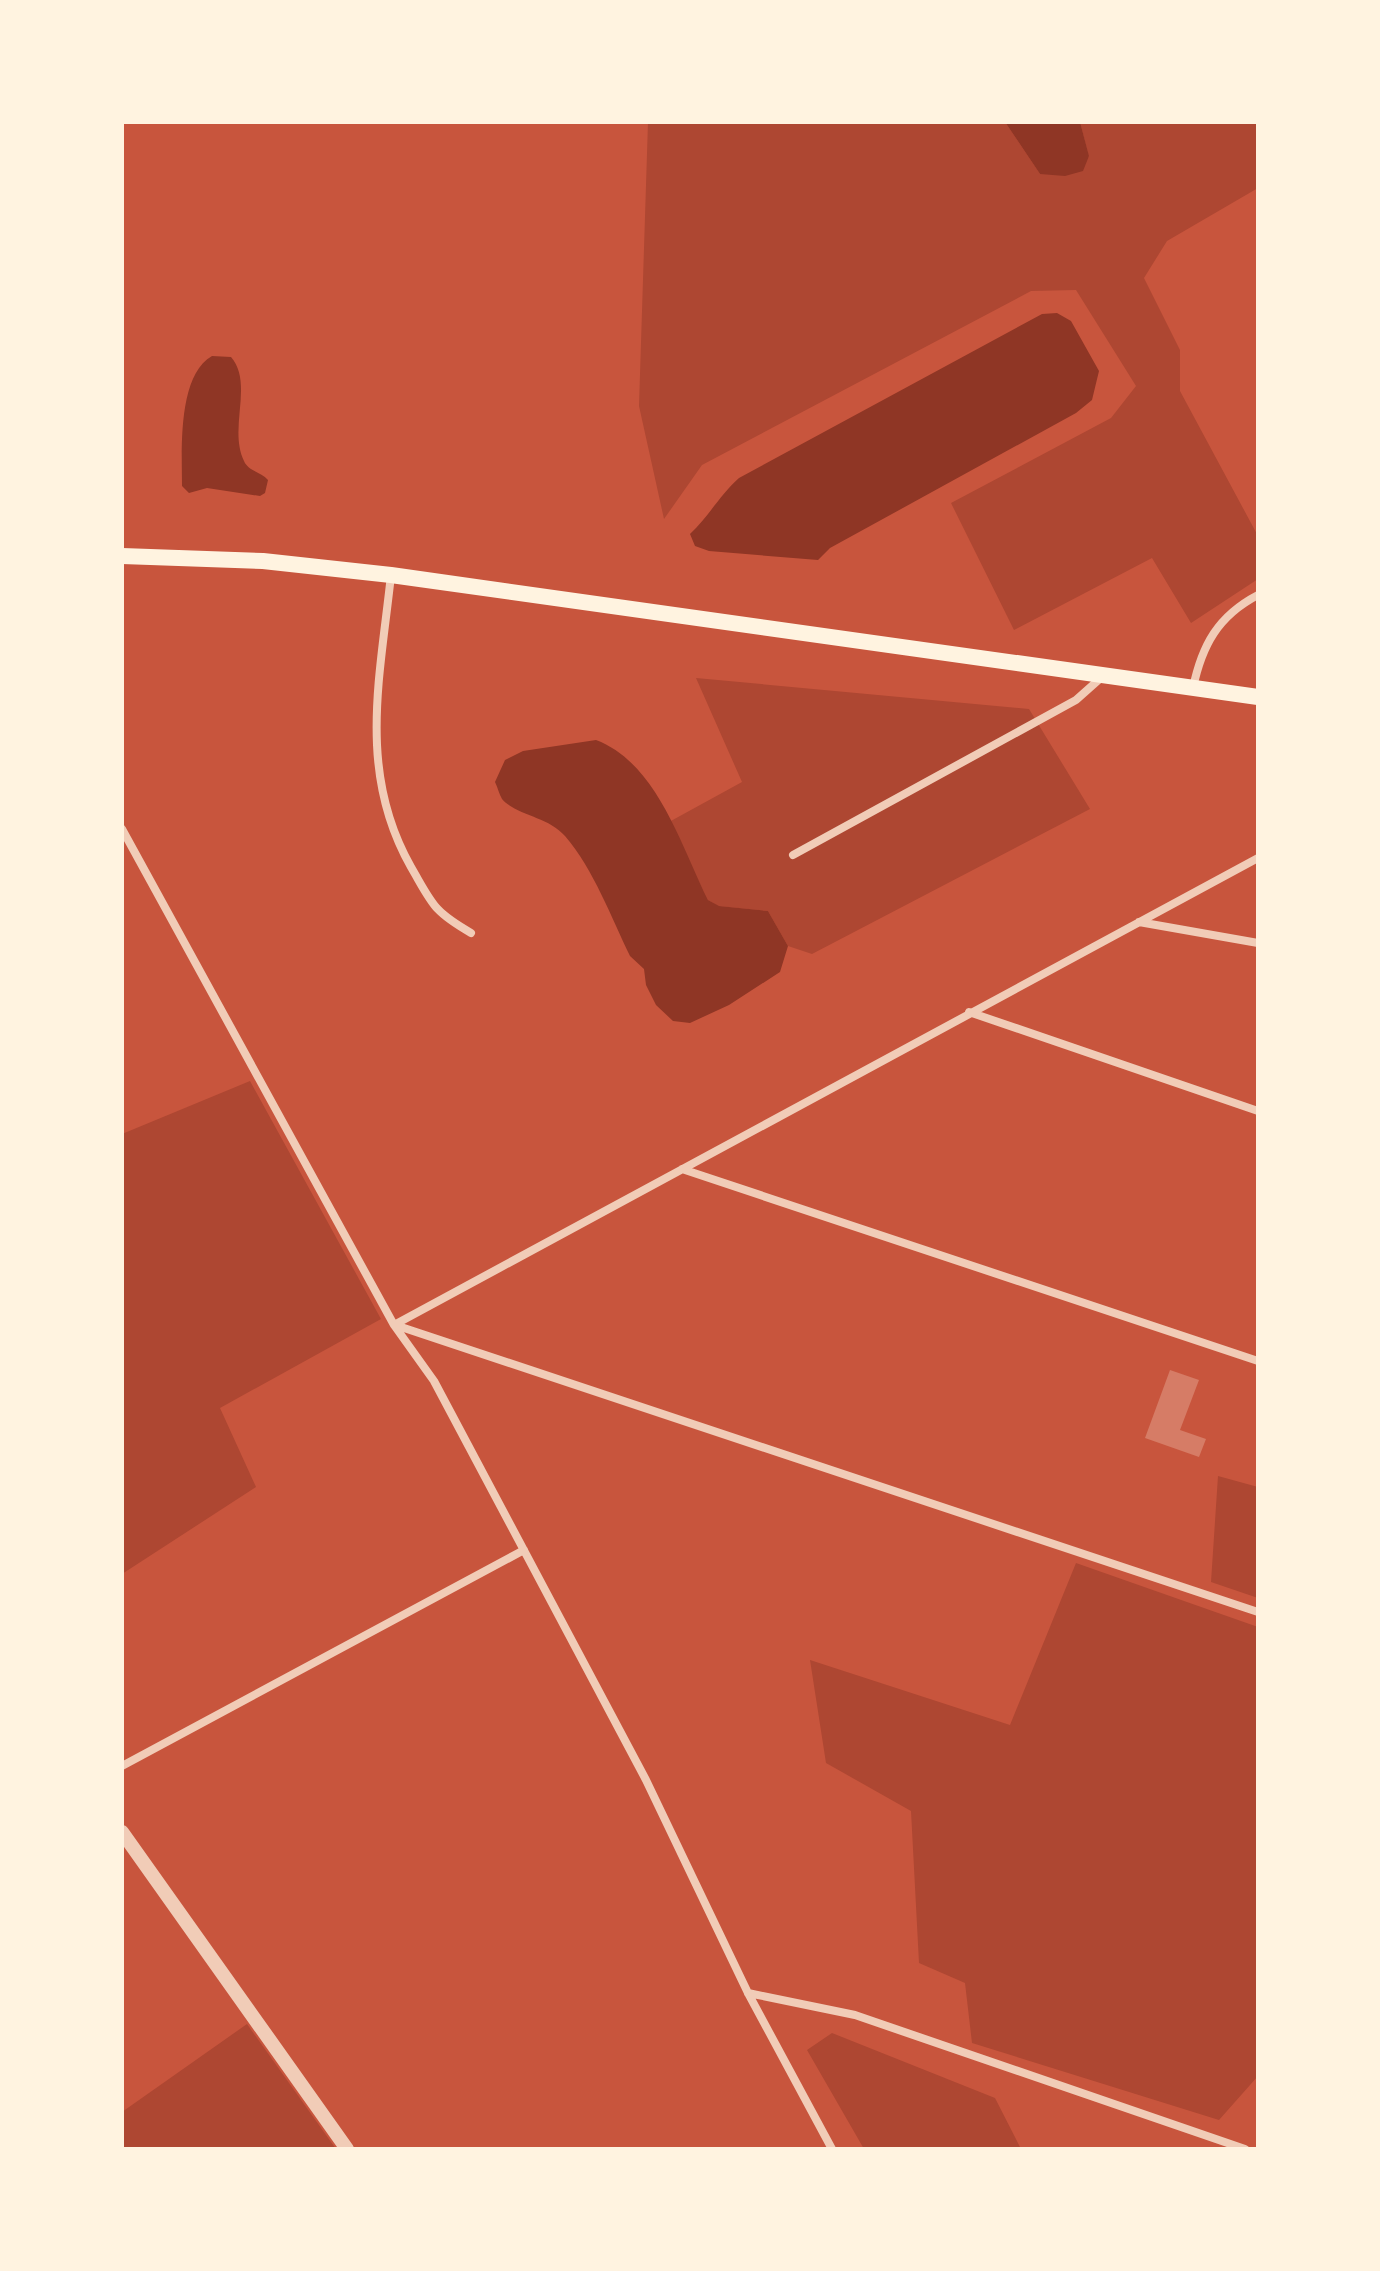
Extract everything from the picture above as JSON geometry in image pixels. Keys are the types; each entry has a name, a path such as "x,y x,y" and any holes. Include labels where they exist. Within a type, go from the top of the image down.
{"main road":[{"path":"122,556 263,561 391,575 1258,697"}],"street":[{"path":"391,575 376,704 375,758 384,803 401,849 438,914 471,933"},
{"path":"1193,688 1206,642 1223,621 1258,595"},
{"path":"793,855 1076,700 1103,675"},
{"path":"122,829 394,1325 434,1381 646,1780 748,1993 832,2149"},
{"path":"394,1325 1258,858"},
{"path":"1138,922 1258,943"},
{"path":"969,1012 1258,1111"},
{"path":"682,1169 1258,1361"},
{"path":"394,1325 1258,1612"},
{"path":"122,1766 524,1550"},
{"path":"122,1832 347,2149"},
{"path":"748,1993 855,2015 1245,2149"}],"shaded area":[{"path":"648,122 1005,122 1040,174 1089,157 1080,122 1258,122 1258,188 1167,241 1144,278 1180,350 1180,391 1258,536 1258,579 1191,623 1152,558 1014,630 951,503 1111,418 1136,386 1076,290 1031,291 702,465 664,519 639,406"},
{"path":"1005,122 1080,122 1089,156 1083,171 1065,176 1040,174"},
{"path":"1057,313 1071,321 1099,371 1092,400 1076,413 830,548 818,560 709,551 695,546 690,534 739,478 1042,314"},
{"path":"212,356 231,357 238,368 240,448 246,464 268,480 265,493 260,496 207,488 189,493 182,486 182,435 187,397 201,366"},
{"path":"696,678 1029,709 1090,809 812,954 788,946 768,911 718,906 708,900 669,822 742,782"},
{"path":"596,740 617,751 651,786 677,832 708,900 719,906 768,911 788,946 780,972 729,1005 690,1023 673,1021 656,1005 646,985 644,969 630,956 593,879 565,836 550,824 508,805 495,782 505,760 523,751"},
{"path":"250,1081 381,1319 220,1408 256,1487 122,1574 122,1134"},
{"path":"1218,1476 1258,1487 1258,1598 1211,1582"},
{"path":"1076,1563 1258,1627 1258,2076 1219,2120 972,2043 965,1983 919,1963 911,1811 826,1763 810,1660 1010,1725"},
{"path":"247,2024 336,2149 122,2149 122,2112"},
{"path":"832,2033 995,2098 1021,2149 864,2149 807,2050"}],"building":[{"path":"1170,1370 1199,1380 1180,1430 1206,1439 1199,1457 1145,1438"}]}
